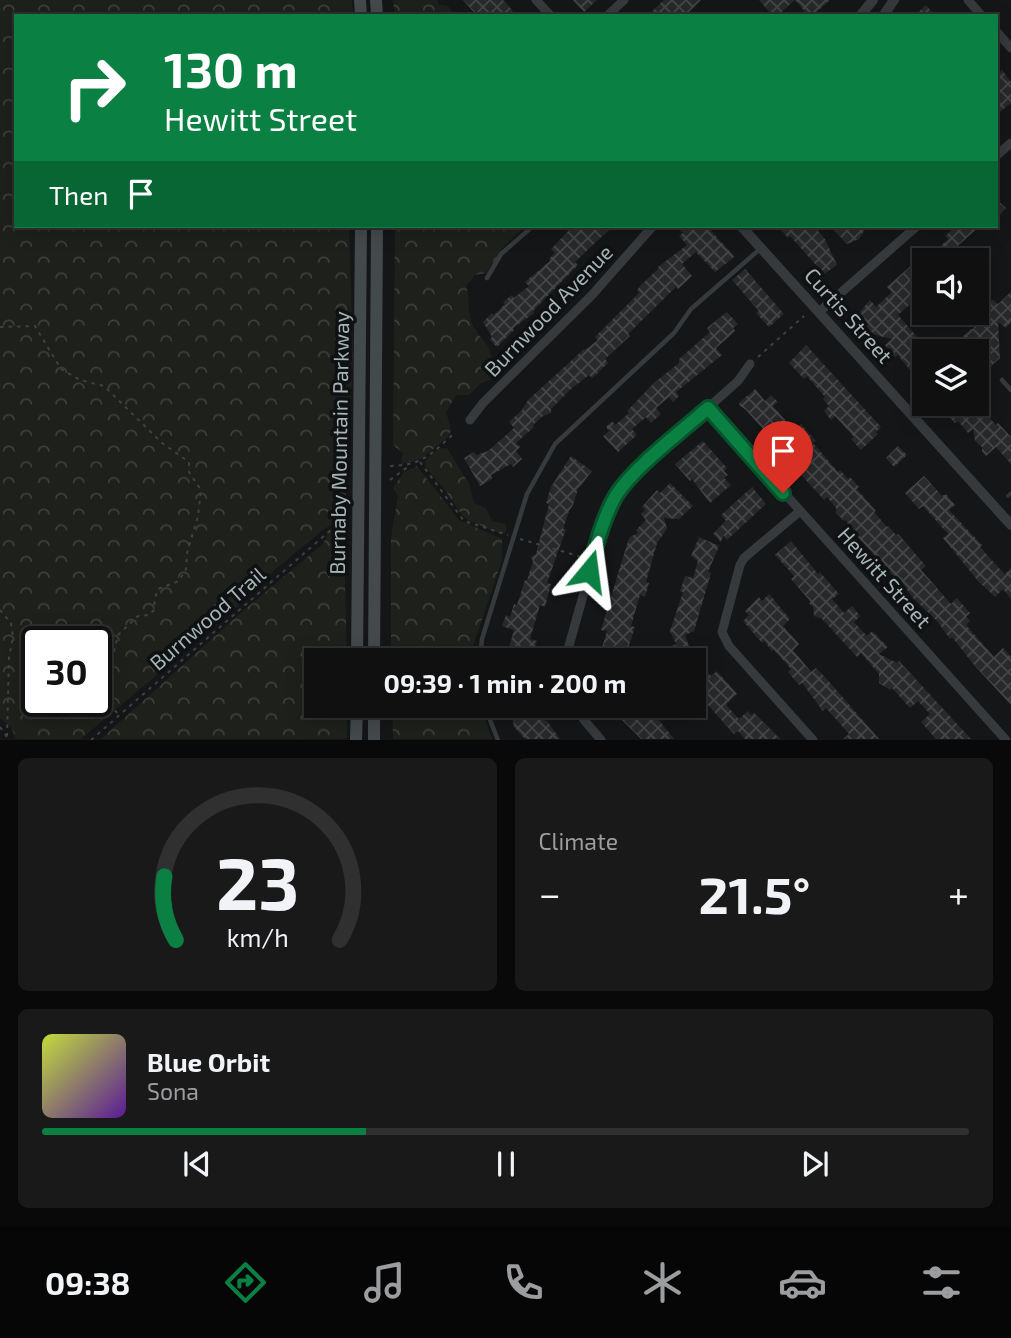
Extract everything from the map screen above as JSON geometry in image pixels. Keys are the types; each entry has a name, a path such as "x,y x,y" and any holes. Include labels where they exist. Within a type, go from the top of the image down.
{"main road":[{"name":"Burnaby Mountain Parkway","path":"357,648 361,228"},
{"name":"Burnaby Mountain Parkway","path":"374,648 377,228"},
{"path":"356,740 357,718"},
{"path":"374,718 374,740"}],"street":[{"path":"537,0 549,14"},
{"path":"609,14 624,0"},
{"path":"862,14 873,0"},
{"path":"968,0 980,14"},
{"path":"998,33 1011,48"},
{"name":"Burnwood Avenue","path":"470,420 483,403 592,295 651,228"},
{"name":"Curtis Street","path":"743,228 1011,525"},
{"path":"819,312 915,228"},
{"path":"568,648 600,533 614,498 626,481 738,380 750,364"},
{"name":"Hewitt Street","path":"708,408 1006,740"},
{"path":"800,510 744,558 722,632 729,646 813,740"},
{"path":"583,718 601,740"}],"lane":[{"path":"487,278 501,254 531,228"},
{"path":"481,648 527,494 555,444 674,333 691,309 761,248"},
{"path":"1002,380 1011,390"},
{"path":"490,718 499,740"}],"path":[{"path":"750,364 804,316"},
{"path":"0,327 35,326 61,369 80,380 104,386 162,443 187,460 189,472 201,491 186,569 179,581 158,590 154,610 149,615 138,616 118,635 103,697 119,715"},
{"path":"390,466 420,462 456,432"},
{"path":"420,462 464,521 506,534"},
{"path":"390,480 409,465"},
{"name":"Burnwood Trail","path":"91,740 333,528 345,523"},
{"path":"514,537 583,558"},
{"path":"0,610 11,623 13,637 9,657 7,736"},
{"path":"0,726 9,740"}],"green space":[{"path":"0,0 352,0 353,14 14,14 14,228 349,228 353,355 345,517 324,529 272,572 238,606 112,713 112,626 21,626 21,717 107,717 81,739 16,739 11,727 0,718"},
{"path":"393,0 437,0 439,5 448,6 454,14 395,14"},
{"path":"395,228 523,228 504,246 486,273 475,275 466,286 471,322 488,346 492,361 499,365 493,378 480,384 469,395 456,395 446,412 451,430 449,436 421,459 401,464 403,453 393,445"},
{"path":"447,448 469,484 474,503 486,508 492,521 506,524 506,532 501,534 468,520 426,468 425,461 438,449"},
{"path":"417,466 459,520 502,539 502,560 472,648 391,648 391,538 398,496 393,488 404,472"},
{"path":"337,528 344,541 347,648 304,648 304,718 347,718 347,739 101,739 244,610 323,544 329,530"},
{"path":"392,718 485,718 492,739 393,739"}],"building":[{"path":"463,0 503,0 513,11 510,14 475,14"},
{"path":"573,0 597,0 584,12"},
{"path":"664,0 701,0 687,14 649,14"},
{"path":"759,0 795,0 779,14 771,14"},
{"path":"795,0 830,0 814,14 807,14"},
{"path":"926,5 933,14 916,14"},
{"path":"1002,70 1011,82 1011,103 1000,112 998,110 998,74"},
{"path":"998,201 1006,208 998,217"},
{"path":"571,228 611,228 575,262 578,265 534,313 513,328 497,347 490,340 492,337 483,322 505,304 503,302 512,295 514,298 529,286 525,282 550,261 555,253 551,249"},
{"path":"709,228 733,258 715,272 696,252 682,264 692,276 678,289 676,287 628,334 630,336 605,359 608,363 592,378 589,375 571,389 551,409 551,413 543,416 516,443 520,447 516,451 522,459 513,467 511,464 491,475 492,479 480,486 464,458 474,452 476,455 488,451 514,428 509,422 528,400 584,349 598,340 595,337 639,293 637,290 640,286 658,267 687,245 679,236 683,233 680,230"},
{"path":"816,228 825,239 837,265 824,274 790,236 788,238 781,230"},
{"path":"832,228 866,228 859,239 847,244"},
{"path":"954,228 978,228 955,248 939,248 948,239 945,236"},
{"path":"912,265 912,303 898,315 918,338 912,339 912,373 898,355 895,357 885,345 892,339 868,333 853,320 870,300 876,307 892,292 887,287"},
{"path":"745,269 784,314 769,327 732,280"},
{"path":"1011,292 1011,322 1006,328 998,322 1000,358 989,368 989,339 960,339 976,325 989,325 989,302 993,300 998,304"},
{"path":"727,312 738,324 733,328 735,331 716,348 722,355 676,392 679,396 673,402 669,397 656,408 661,414 651,423 646,417 632,429 637,435 618,452 603,436 609,431 606,427 612,421 615,425 629,413 627,411 655,382 710,332 707,328"},
{"path":"806,345 881,427 876,432 878,434 861,450 851,439 854,437 835,416 831,420 824,411 829,406 823,399 825,397 807,376 804,379 789,363"},
{"path":"755,389 765,401 771,395 778,402 773,406 794,430 801,424 838,472 840,470 848,479 850,477 859,487 857,489 876,511 874,512 926,566 921,570 951,604 957,598 970,613 966,617 970,621 966,625 994,657 1003,648 1011,657 1011,705 952,637 950,639 937,621 847,525 847,521 836,513 836,508 827,497 824,500 739,405"},
{"path":"949,416 988,416 996,425 998,423 1011,437 1011,464 996,447 986,456 975,441 973,429 968,433 958,421 955,423"},
{"path":"703,441 727,468 724,471 728,475 724,478 731,485 710,503 692,479 690,481 675,464"},
{"path":"898,446 907,455 894,467 886,458"},
{"path":"571,456 592,471 578,489 563,529 566,529 547,583 551,584 545,607 540,605 530,639 537,641 535,648 509,648 514,630 502,626 506,615 510,617 514,604 517,605 525,580 527,581 533,561 531,557 536,554 549,504 546,503 551,487"},
{"path":"924,476 942,496 946,494 955,505 949,510 982,545 980,547 999,568 1005,574 1011,568 1011,599 1003,589 995,597 978,581 943,538 948,534 923,506 919,509 905,493"},
{"path":"670,483 693,506 679,519 664,518 667,529 657,543 646,582 649,583 645,597 640,595 631,626 635,627 628,648 616,645 616,648 602,648 607,631 601,630 628,541 638,533 636,530 646,520 641,514 645,510 642,507 657,490 660,493"},
{"path":"752,487 766,504 727,540 723,535 721,542 713,534 726,521 721,515"},
{"path":"699,537 719,546 708,572 711,573 694,631 685,635 690,648 670,648 676,644 670,631 683,592 680,591 685,576 693,578 698,561 691,556"},
{"path":"791,541 818,574 820,572 839,594 832,599 844,613 852,606 860,616 854,622 867,636 872,631 888,647 879,654 897,663 899,661 971,739 936,739 921,722 930,714 918,701 910,708 892,688 890,690 879,683 879,674 861,653 857,657 822,619 814,616 813,607 809,603 811,602 791,579 794,576 775,555"},
{"path":"769,594 790,619 783,626 799,644 793,650 811,672 816,668 825,677 879,739 843,739 849,734 826,708 823,711 802,683 799,685 788,672 791,669 764,641 762,643 743,621 749,615 745,611 759,597 762,601"},
{"path":"706,670 711,676 717,671 737,694 727,706 739,719 748,711 751,715 754,713 780,739 745,739 738,731 734,734 706,703 709,701 706,698"},
{"path":"513,718 538,718 547,721 560,739 525,739 514,727"},
{"path":"620,718 657,718 674,739 641,739"}],"waterway":[{"path":"1008,496 1011,493"}],"route":[{"path":"589,571 604,521 614,498 626,481 708,408 783,493"}]}
